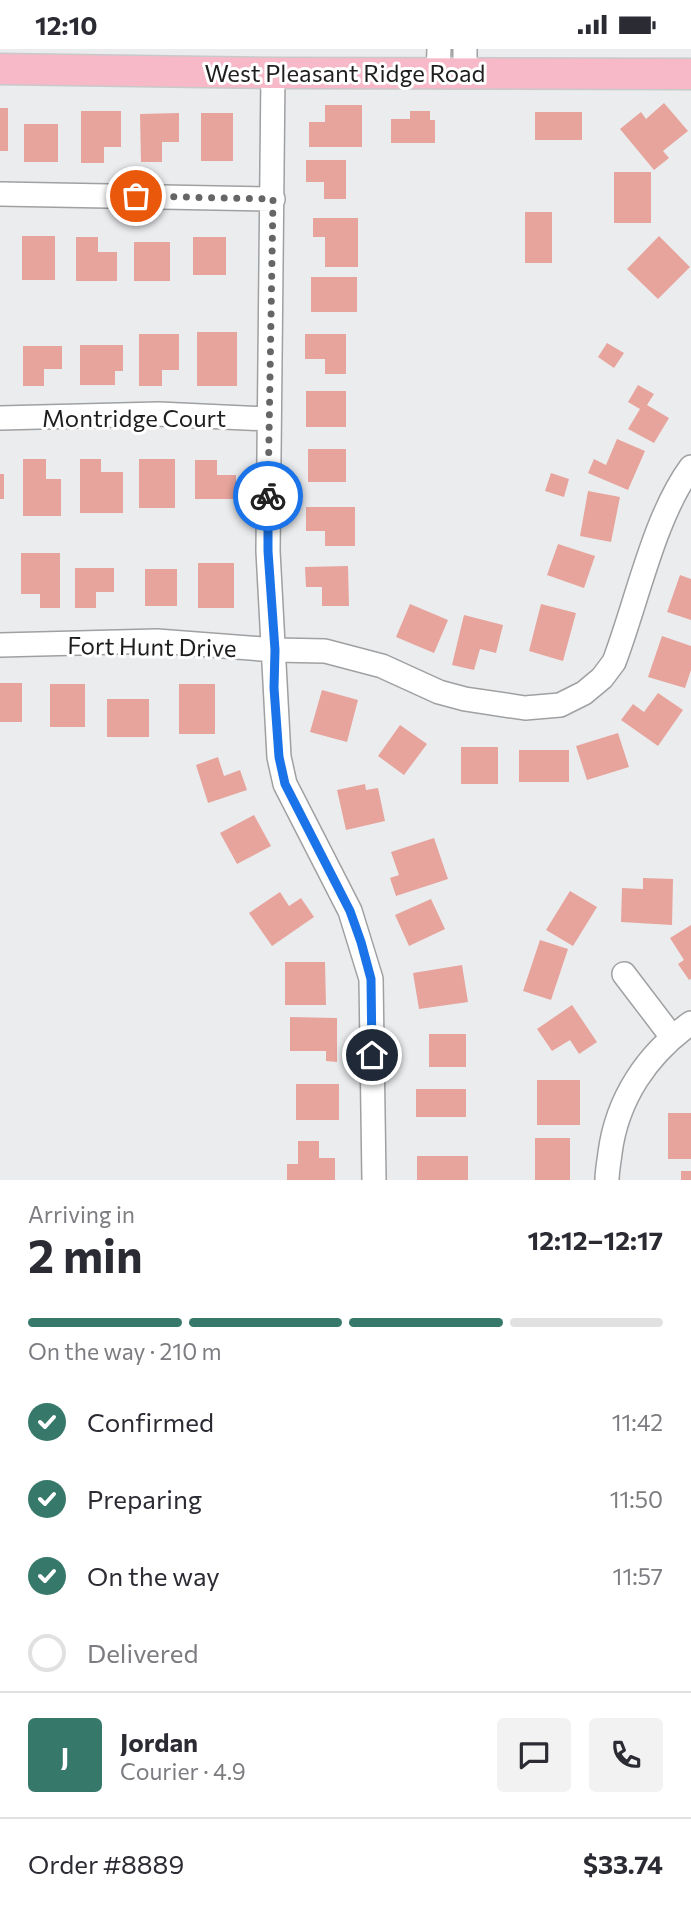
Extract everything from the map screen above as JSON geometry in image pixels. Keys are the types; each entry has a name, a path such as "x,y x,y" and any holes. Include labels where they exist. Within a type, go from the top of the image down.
{"main road":[{"name":"West Pleasant Ridge Road","path":"0,69 273,73 452,61 691,74"}],"street":[{"path":"273,73 268,551 279,757 285,784 350,911 371,979 374,1180"},
{"path":"0,194 273,199"},
{"name":"Montridge Court","path":"0,418 159,414 269,419"},
{"name":"Fort Hunt Drive","path":"0,645 157,641 325,651 382,666 439,692 465,699 525,708 560,705 584,693 602,678 614,661 674,492 691,467"},
{"path":"624,974 671,1037"},
{"path":"607,1180 613,1130 627,1095 646,1065 671,1037 691,1023"}],"building":[{"path":"664,103 688,131 663,151 669,158 654,170 620,129 641,112 646,119"},
{"path":"325,105 362,105 362,147 309,147 309,122 325,122"},
{"path":"0,108 8,108 8,151 0,151"},
{"path":"81,111 121,111 121,147 104,147 104,163 81,163"},
{"path":"410,111 430,111 430,120 435,120 435,143 391,143 391,119 410,119"},
{"path":"535,112 582,112 582,140 535,140"},
{"path":"179,113 179,142 162,142 162,162 141,162 140,114"},
{"path":"201,113 233,113 233,161 201,161"},
{"path":"24,124 58,124 58,162 24,162"},
{"path":"306,160 346,160 346,199 324,199 324,182 306,182"},
{"path":"614,172 651,172 651,223 614,223"},
{"path":"525,212 552,212 552,263 525,263"},
{"path":"313,218 358,218 358,267 325,267 325,237 313,237"},
{"path":"22,236 55,236 55,280 22,280"},
{"path":"659,236 690,267 658,299 627,269"},
{"path":"76,237 98,237 98,252 117,252 117,281 76,281"},
{"path":"193,237 226,237 226,275 193,275"},
{"path":"134,242 170,242 170,281 134,281"},
{"path":"311,277 357,277 357,312 311,312"},
{"path":"197,332 237,332 237,386 197,386"},
{"path":"139,334 179,334 179,370 162,370 162,386 139,386"},
{"path":"305,334 346,334 346,374 325,374 325,359 305,359"},
{"path":"607,343 624,353 614,368 598,357"},
{"path":"80,345 123,345 123,371 115,371 115,385 80,385"},
{"path":"23,346 62,346 62,369 44,369 44,386 23,386"},
{"path":"638,385 654,394 647,405 669,418 654,443 628,429 640,409 628,402"},
{"path":"306,391 346,391 346,427 306,427"},
{"path":"617,439 645,451 628,490 588,473 594,459 606,465"},
{"path":"308,449 346,449 346,482 308,482"},
{"path":"23,459 46,459 46,479 61,479 61,516 23,516"},
{"path":"80,459 101,459 101,472 123,472 123,513 80,513"},
{"path":"139,459 175,459 175,508 139,508"},
{"path":"195,460 217,460 217,475 236,475 236,499 195,499"},
{"path":"551,473 569,479 564,497 545,491"},
{"path":"0,474 4,474 4,499 0,499"},
{"path":"588,491 620,497 611,542 580,536"},
{"path":"306,507 355,507 355,546 325,546 325,531 306,531"},
{"path":"558,544 595,556 584,588 547,575"},
{"path":"21,553 60,553 60,608 40,608 40,594 21,594"},
{"path":"198,563 234,563 234,608 198,608"},
{"path":"348,566 349,606 322,606 322,587 306,587 305,567"},
{"path":"75,568 114,568 114,592 96,592 96,608 75,608"},
{"path":"145,569 177,569 177,606 145,606"},
{"path":"680,575 691,579 691,620 667,612"},
{"path":"410,604 448,620 434,653 396,637"},
{"path":"541,604 576,613 563,661 529,651"},
{"path":"464,615 503,625 496,653 480,649 474,670 452,665"},
{"path":"662,636 691,646 691,670 685,688 648,677"},
{"path":"0,683 22,683 22,722 0,722"},
{"path":"50,684 85,684 85,727 50,727"},
{"path":"179,684 215,684 215,734 179,734"},
{"path":"322,690 358,700 347,742 310,732"},
{"path":"658,693 683,710 658,746 621,720 633,704 644,712"},
{"path":"107,699 149,699 149,737 107,737"},
{"path":"400,725 427,744 404,775 378,756"},
{"path":"618,733 629,767 587,780 576,746"},
{"path":"461,747 498,747 498,784 461,784"},
{"path":"519,750 569,750 569,782 519,782"},
{"path":"218,757 224,776 240,770 247,790 208,803 196,765"},
{"path":"365,784 366,790 378,788 385,821 346,830 337,790"},
{"path":"254,815 271,846 237,864 220,833"},
{"path":"434,838 448,879 396,896 390,878 399,875 391,852"},
{"path":"643,878 673,879 672,925 621,922 622,888 643,889"},
{"path":"570,891 597,907 573,946 546,930"},
{"path":"280,892 289,906 301,898 314,917 272,946 249,913"},
{"path":"431,899 445,929 409,946 395,915"},
{"path":"691,925 689,980 678,964 684,960 670,938"},
{"path":"540,940 568,949 551,1000 523,991"},
{"path":"285,962 325,962 326,1005 285,1005"},
{"path":"462,965 468,1002 419,1009 413,973"},
{"path":"572,1005 597,1042 579,1054 570,1040 552,1051 537,1029"},
{"path":"290,1017 337,1018 337,1062 326,1061 326,1051 290,1051"},
{"path":"429,1034 466,1034 466,1067 429,1067"},
{"path":"537,1080 580,1080 580,1125 537,1125"},
{"path":"296,1084 339,1084 339,1120 296,1120"},
{"path":"416,1089 466,1089 466,1117 416,1117"},
{"path":"668,1113 691,1113 691,1159 668,1159"},
{"path":"535,1138 570,1138 570,1180 535,1180"},
{"path":"298,1141 319,1141 319,1158 335,1158 335,1180 287,1180 287,1164 298,1164"},
{"path":"417,1156 468,1156 468,1180 417,1180"},
{"path":"681,1171 691,1171 691,1180 681,1180"}],"way so far":[{"path":"136,196 273,199 268,496"}],"route":[{"path":"268,496 268,551 279,757 285,784 350,911 361,942 371,979 372,1055"}]}
